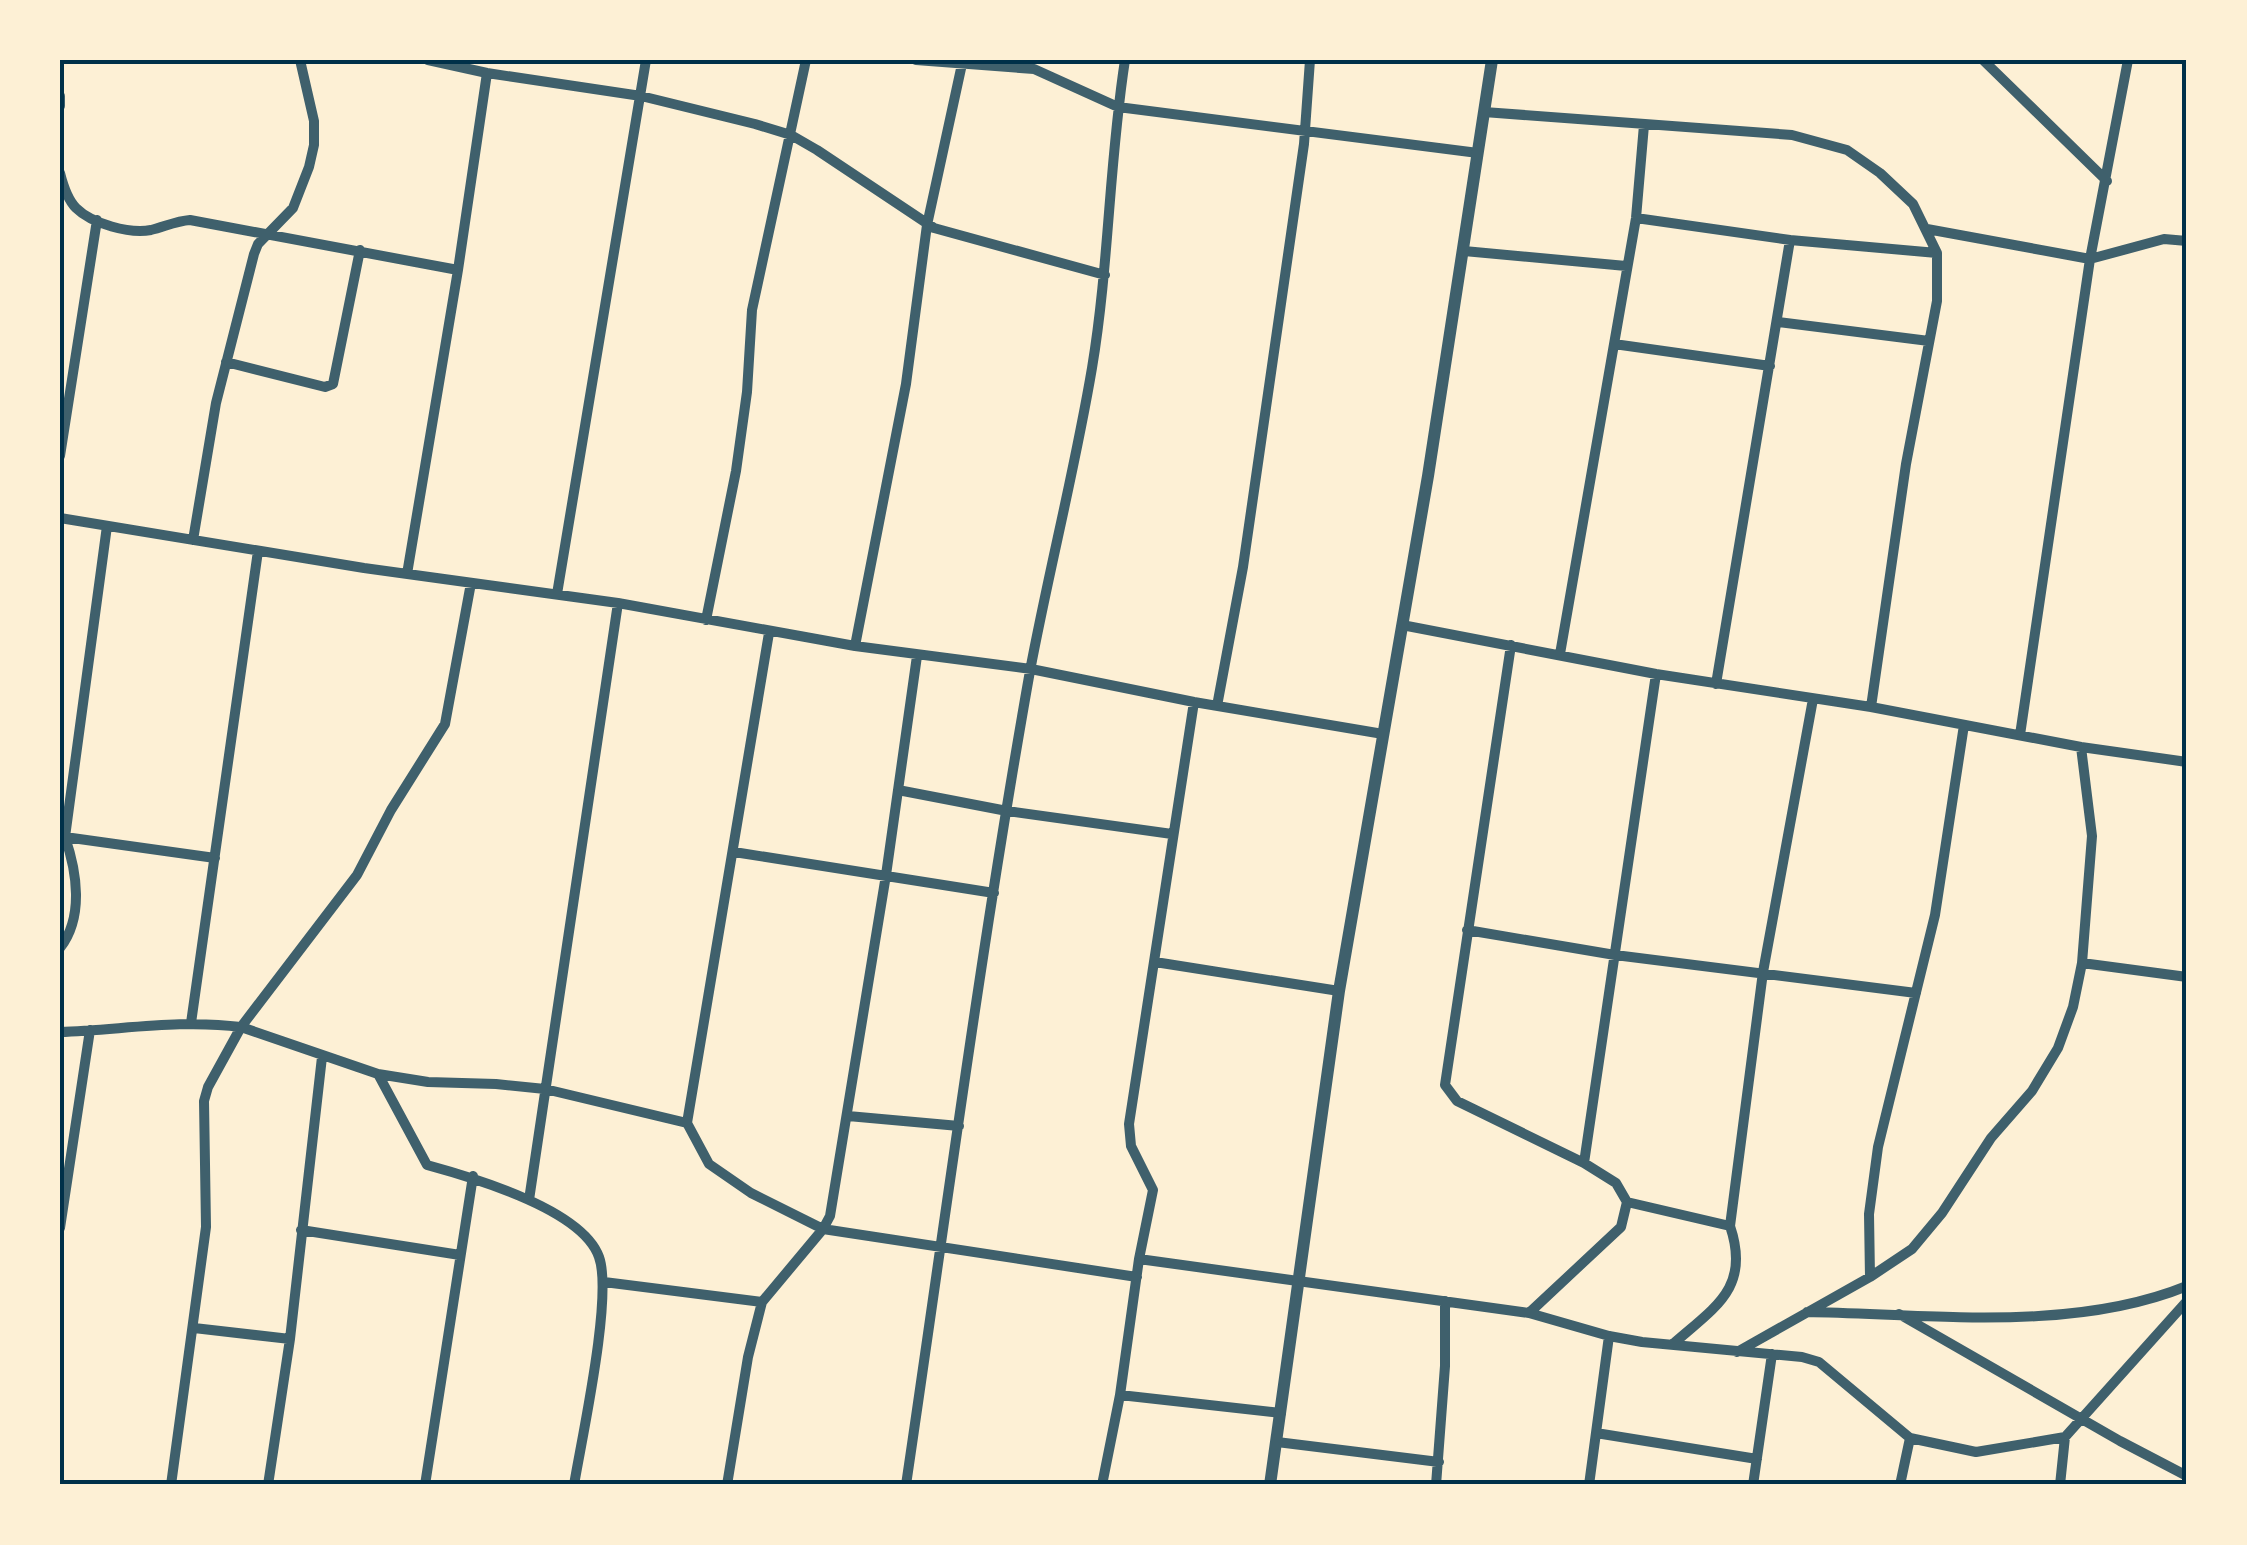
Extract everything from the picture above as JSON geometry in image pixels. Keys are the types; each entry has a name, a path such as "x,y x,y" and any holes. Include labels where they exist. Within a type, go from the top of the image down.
{"street":[{"path":"193,540 226,362 254,254 293,208 314,145 314,122 300,60"},
{"path":"428,60 487,74 642,96 791,135 927,225 1105,275"},
{"path":"557,594 646,60"},
{"path":"706,620 736,471 747,392 752,310 806,60"},
{"path":"916,60 1013,64 1048,73 1118,107 1478,153"},
{"path":"906,1485 1007,811 1031,669 1092,369 1126,60"},
{"path":"1217,706 1242,567 1306,130 1310,60"},
{"path":"1270,1485 1339,991 1464,252 1492,60"},
{"path":"1984,60 2107,181"},
{"path":"2020,735 2090,259 2128,60"},
{"path":"855,646 906,384 927,225 962,64"},
{"path":"407,574 487,74"},
{"path":"60,96 60,106"},
{"path":"1484,112 1792,135 1846,150 1902,194 1927,228 1937,253 1937,301 1906,464 1871,707"},
{"path":"1560,654 1636,218 1644,125"},
{"path":"60,173 76,208 128,230 150,230 190,220 458,270"},
{"path":"1636,218 1790,240 1937,253"},
{"path":"60,456 97,220"},
{"path":"1927,228 2090,259 2164,239 2187,241"},
{"path":"1716,684 1790,240"},
{"path":"226,362 326,386 333,384 360,250"},
{"path":"1464,252 1626,266"},
{"path":"1778,322 1930,342"},
{"path":"1614,344 1770,366"},
{"path":"60,518 407,574 618,603 917,656 1031,669 1383,734"},
{"path":"60,948 74,913 76,878 66,837 107,526"},
{"path":"191,1023 258,550"},
{"path":"171,1485 208,1204 204,1101 208,1087 241,1028 357,876 391,810 445,724 470,583"},
{"path":"529,1200 618,603"},
{"path":"1402,625 1656,674 2187,762"},
{"path":"769,632 687,1123 709,1164 751,1193 823,1229 1137,1276"},
{"path":"1510,644 1445,1076 1448,1092 1458,1101 1584,1163 1616,1183 1627,1202 1621,1226 1529,1313"},
{"path":"728,1485 748,1356 762,1302 830,1216 917,656"},
{"path":"1584,1163 1656,674"},
{"path":"1674,1344 1734,1284 1738,1264 1730,1226 1763,972 1813,699"},
{"path":"1102,1485 1153,1190 1131,1146 1129,1124 1194,702"},
{"path":"1870,1277 1869,1214 1878,1146 1938,897 1964,725"},
{"path":"1737,1352 1912,1249 1942,1213 1991,1138 2032,1091 2063,1034 2082,963 2092,836 2081,747"},
{"path":"898,790 1007,811 1172,834"},
{"path":"66,837 216,858"},
{"path":"734,852 994,893"},
{"path":"1467,930 1615,954 1916,993"},
{"path":"1155,962 1339,991"},
{"path":"2082,963 2187,977"},
{"path":"60,1032 191,1023 241,1028 378,1074 428,1082 545,1089 687,1123"},
{"path":"60,1228 90,1030"},
{"path":"268,1485 290,1340 322,1057"},
{"path":"378,1074 423,1161 473,1176 529,1200 583,1233 600,1258 604,1282 574,1485"},
{"path":"848,1116 959,1126"},
{"path":"424,1485 473,1176"},
{"path":"1627,1202 1730,1226"},
{"path":"301,1230 460,1255"},
{"path":"1140,1259 1529,1313 1609,1336 1819,1362 1910,1438 1976,1452 2064,1437"},
{"path":"604,1282 762,1302"},
{"path":"1806,1312 2034,1316 2135,1303 2187,1286"},
{"path":"2060,1485 2064,1437 2187,1300"},
{"path":"1436,1485 1445,1366 1445,1302"},
{"path":"1898,1314 2187,1476"},
{"path":"194,1328 290,1340"},
{"path":"1589,1485 1609,1336"},
{"path":"1753,1485 1772,1354"},
{"path":"1120,1395 1282,1412"},
{"path":"1596,1433 1756,1459"},
{"path":"1900,1485 1910,1438"},
{"path":"1277,1442 1439,1462"}]}
